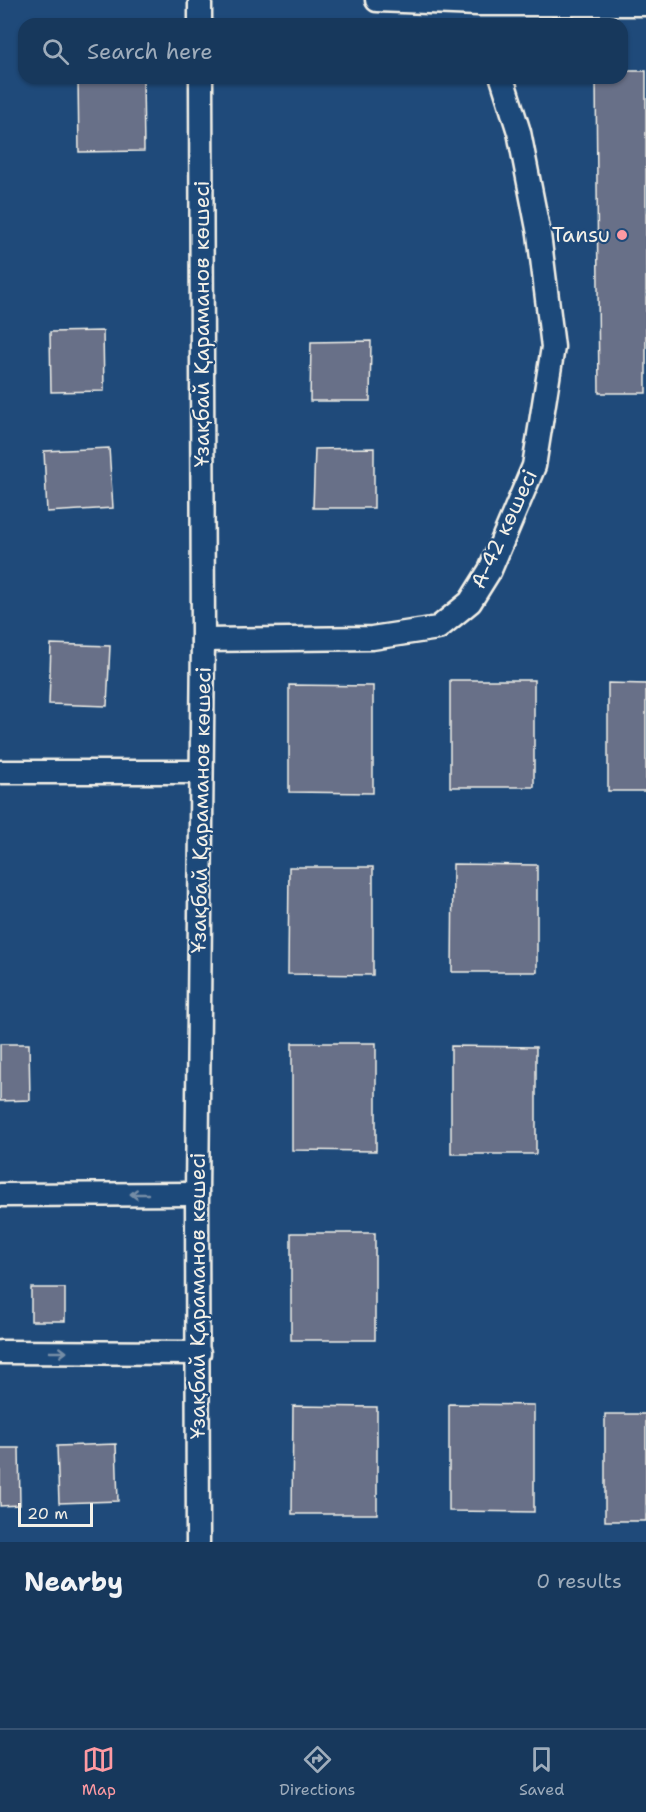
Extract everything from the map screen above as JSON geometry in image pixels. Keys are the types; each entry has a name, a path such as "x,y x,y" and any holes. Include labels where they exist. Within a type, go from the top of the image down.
{"street":[{"path":"200,0 200,18"},
{"path":"377,0 480,9 646,4"},
{"name":"Ұзақбай Қараманов көшесі","path":"198,1542 197,1194 203,640 201,84"},
{"name":"А-42 көшесі","path":"203,640 372,638 438,628 470,602 490,570 534,466 553,347 539,234 519,132 504,84"},
{"path":"0,772 201,772"},
{"path":"0,1195 197,1194"},
{"path":"0,1352 199,1353"}],"building":[{"name":"Tansu","path":"628,71 646,71 646,393 599,393 596,84 628,84"},
{"path":"78,84 143,84 144,151 79,152"},
{"path":"103,331 104,391 51,392 50,332"},
{"path":"371,341 370,401 310,401 311,342"},
{"path":"109,448 113,508 47,512 44,451"},
{"path":"374,448 374,508 313,508 315,449"},
{"path":"51,644 110,646 107,706 49,704"},
{"path":"450,680 534,680 534,787 450,787"},
{"path":"608,683 646,684 646,791 608,791"},
{"path":"289,685 373,686 373,793 289,792"},
{"path":"453,864 537,865 537,972 452,972"},
{"path":"289,867 373,867 373,975 288,974"},
{"path":"292,1043 376,1043 376,1151 292,1150"},
{"path":"0,1044 29,1044 30,1100 0,1101"},
{"path":"451,1046 536,1047 536,1154 451,1154"},
{"path":"291,1233 375,1233 375,1340 291,1340"},
{"path":"31,1288 65,1288 65,1321 31,1321"},
{"path":"449,1404 534,1405 534,1512 449,1511"},
{"path":"293,1406 377,1407 377,1514 292,1514"},
{"path":"605,1414 646,1414 646,1521 605,1521"},
{"path":"116,1444 118,1501 59,1503 57,1446"},
{"path":"0,1448 19,1448 20,1505 0,1506"}],"place":[{"name":"Tansu","path":"622,235"}]}
